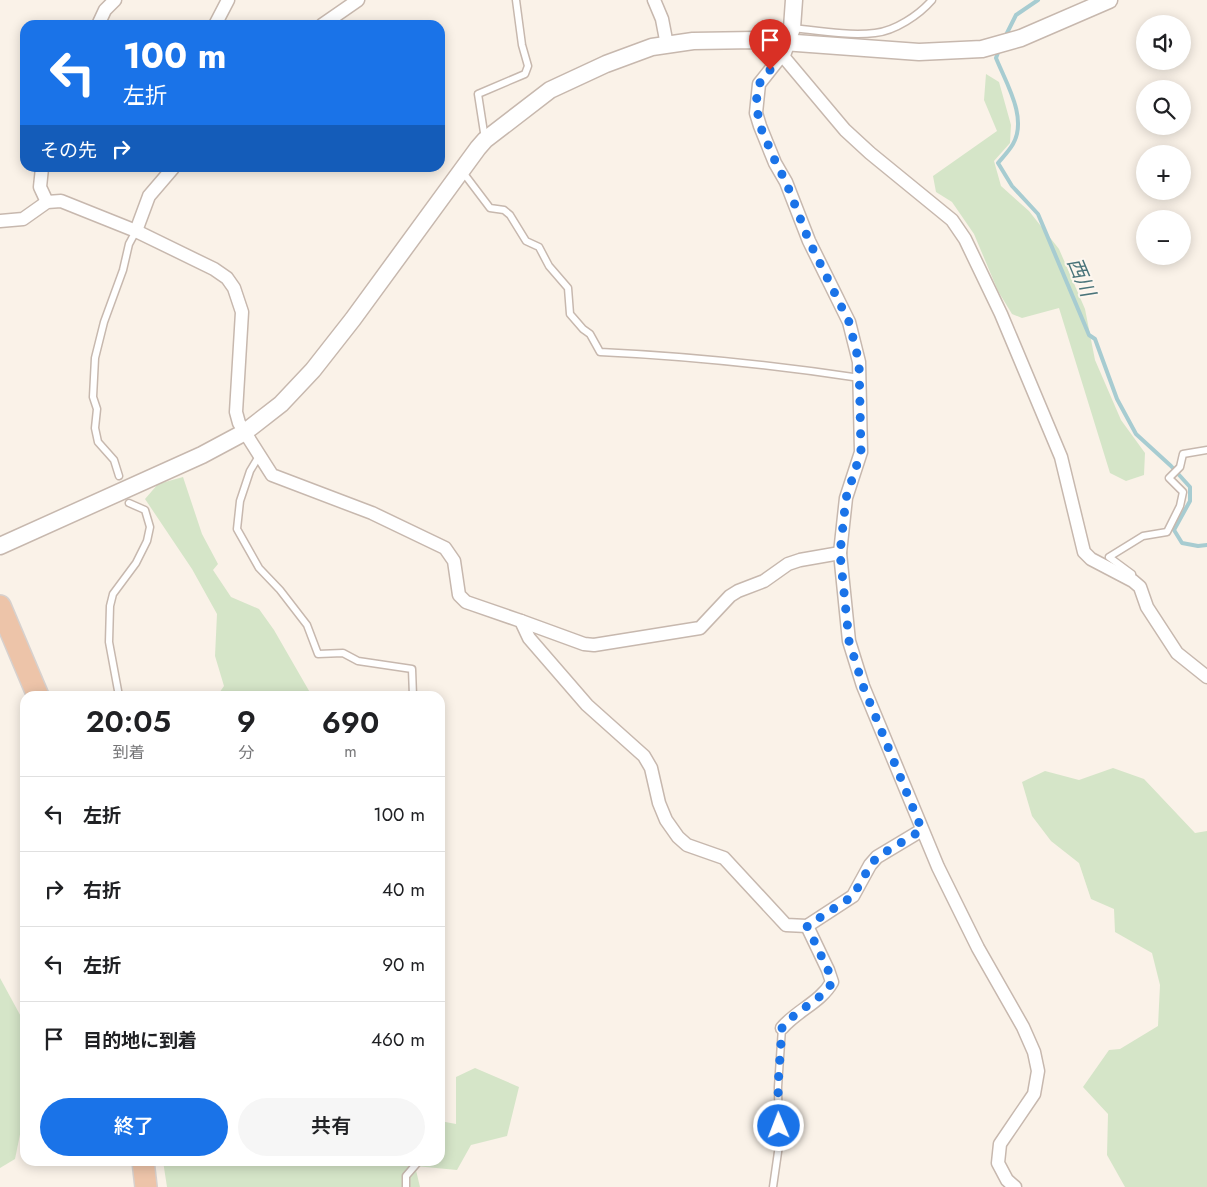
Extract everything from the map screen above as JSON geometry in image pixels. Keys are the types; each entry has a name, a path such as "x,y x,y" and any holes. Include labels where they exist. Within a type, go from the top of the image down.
{"highway":[{"path":"0,606 36,691"},
{"path":"144,1166 146,1187"}],"street":[{"path":"100,20 105,10 115,0"},
{"path":"218,20 228,0"},
{"path":"329,20 358,0"},
{"path":"654,0 662,19 668,45"},
{"path":"794,0 787,41 759,84 756,112 760,126 786,182 809,241 849,322 859,362 861,378 861,452 846,498 840,553 849,641 863,686 922,830 978,948 1023,1027 1034,1052 1038,1071 1034,1094 1000,1144 998,1163 1007,1180 1015,1187"},
{"path":"0,546 202,455 245,432 281,404 313,370 359,312 485,140 550,90 606,64 652,47 693,41 787,41 919,52 982,49 1021,38 1109,0"},
{"path":"787,41 846,130 870,153 952,220 965,239 1001,314 1061,457 1084,552 1091,559 1140,586 1147,606 1177,653 1207,677"},
{"path":"42,172 40,188 47,202"},
{"path":"136,231 149,196 170,172"},
{"path":"0,221 23,219 47,202 61,201 136,231 214,269 226,278 234,288 242,312 236,412 239,423 272,475 278,479 334,497 372,513 445,548 454,561 459,595 466,602 584,644 594,645 694,630 706,624 730,596 764,581 788,564 840,553"},
{"path":"521,621 528,638 587,705 644,756 651,768 659,803 666,820 678,837 687,845 724,858 786,925 807,926 853,896 877,857 922,830"},
{"path":"782,1028 791,1018 827,991 832,982 807,926"}],"lane":[{"path":"485,140 478,94 525,74 528,66 522,45 516,0"},
{"path":"787,41 876,33 911,18 932,0"},
{"path":"462,171 490,208 504,210 510,215 526,241 539,247 549,266 568,288 570,314 590,334 600,352 652,354 727,361 861,378"},
{"path":"120,476 114,460 98,442 95,428 97,409 93,397 95,358 104,322 129,244 136,231"},
{"path":"1133,581 1132,574 1108,556 1143,536 1167,532 1180,506 1183,492 1169,478 1180,467 1183,454 1207,450"},
{"path":"260,456 250,471 240,501 237,528 259,568 280,590 307,624 318,654 343,653 358,661 412,669 413,691"},
{"path":"118,691 109,642 110,606 113,594 136,563 147,541 150,527 145,510 129,503"},
{"path":"773,1187 779,1145 778,1086 782,1028"},
{"path":"406,1187 406,1176 415,1166"}],"green space":[{"path":"986,74 999,82 1011,125 1010,143 994,161 1001,186 1029,211 1059,249 1085,309 1095,360 1121,420 1145,453 1144,475 1126,481 1110,473 1059,308 1022,318 1012,314 998,291 974,234 952,202 936,192 933,176 997,131 984,100"},
{"path":"183,477 202,534 218,564 213,570 231,597 259,609 274,630 309,691 220,691 224,686 215,656 217,614 192,569 145,499 158,484"},
{"path":"1113,768 1144,779 1195,833 1207,831 1207,1187 1125,1187 1107,1155 1108,1114 1083,1087 1109,1050 1120,1049 1158,1026 1160,985 1152,953 1115,932 1114,909 1091,899 1079,863 1051,841 1032,816 1022,782 1045,771 1079,780"},
{"path":"0,978 20,1015 20,1134 15,1159 0,1168"},
{"path":"475,1068 519,1087 507,1136 471,1145 457,1170 415,1166 445,1166 445,1122 456,1124 456,1077"},
{"path":"164,1166 415,1166 420,1187 167,1187"}],"waterway":[{"name":"西川","path":"1005,37 1016,15 1038,0"},
{"name":"西川","path":"999,50 996,58 1010,89 1017,112 1018,123 1017,134 1013,144 998,163 1012,186 1038,214 1089,335 1095,339 1117,399 1136,434 1171,466 1190,487 1190,501 1174,530 1182,543 1198,546 1207,545"}],"route":[{"path":"770,70 759,84 756,112 760,126 786,182 809,241 849,322 859,362 861,378 861,452 846,498 840,553 849,641 863,686 922,830 877,857 853,896 807,926 832,982 827,991 791,1018 782,1028 778,1086 779,1126"}]}
